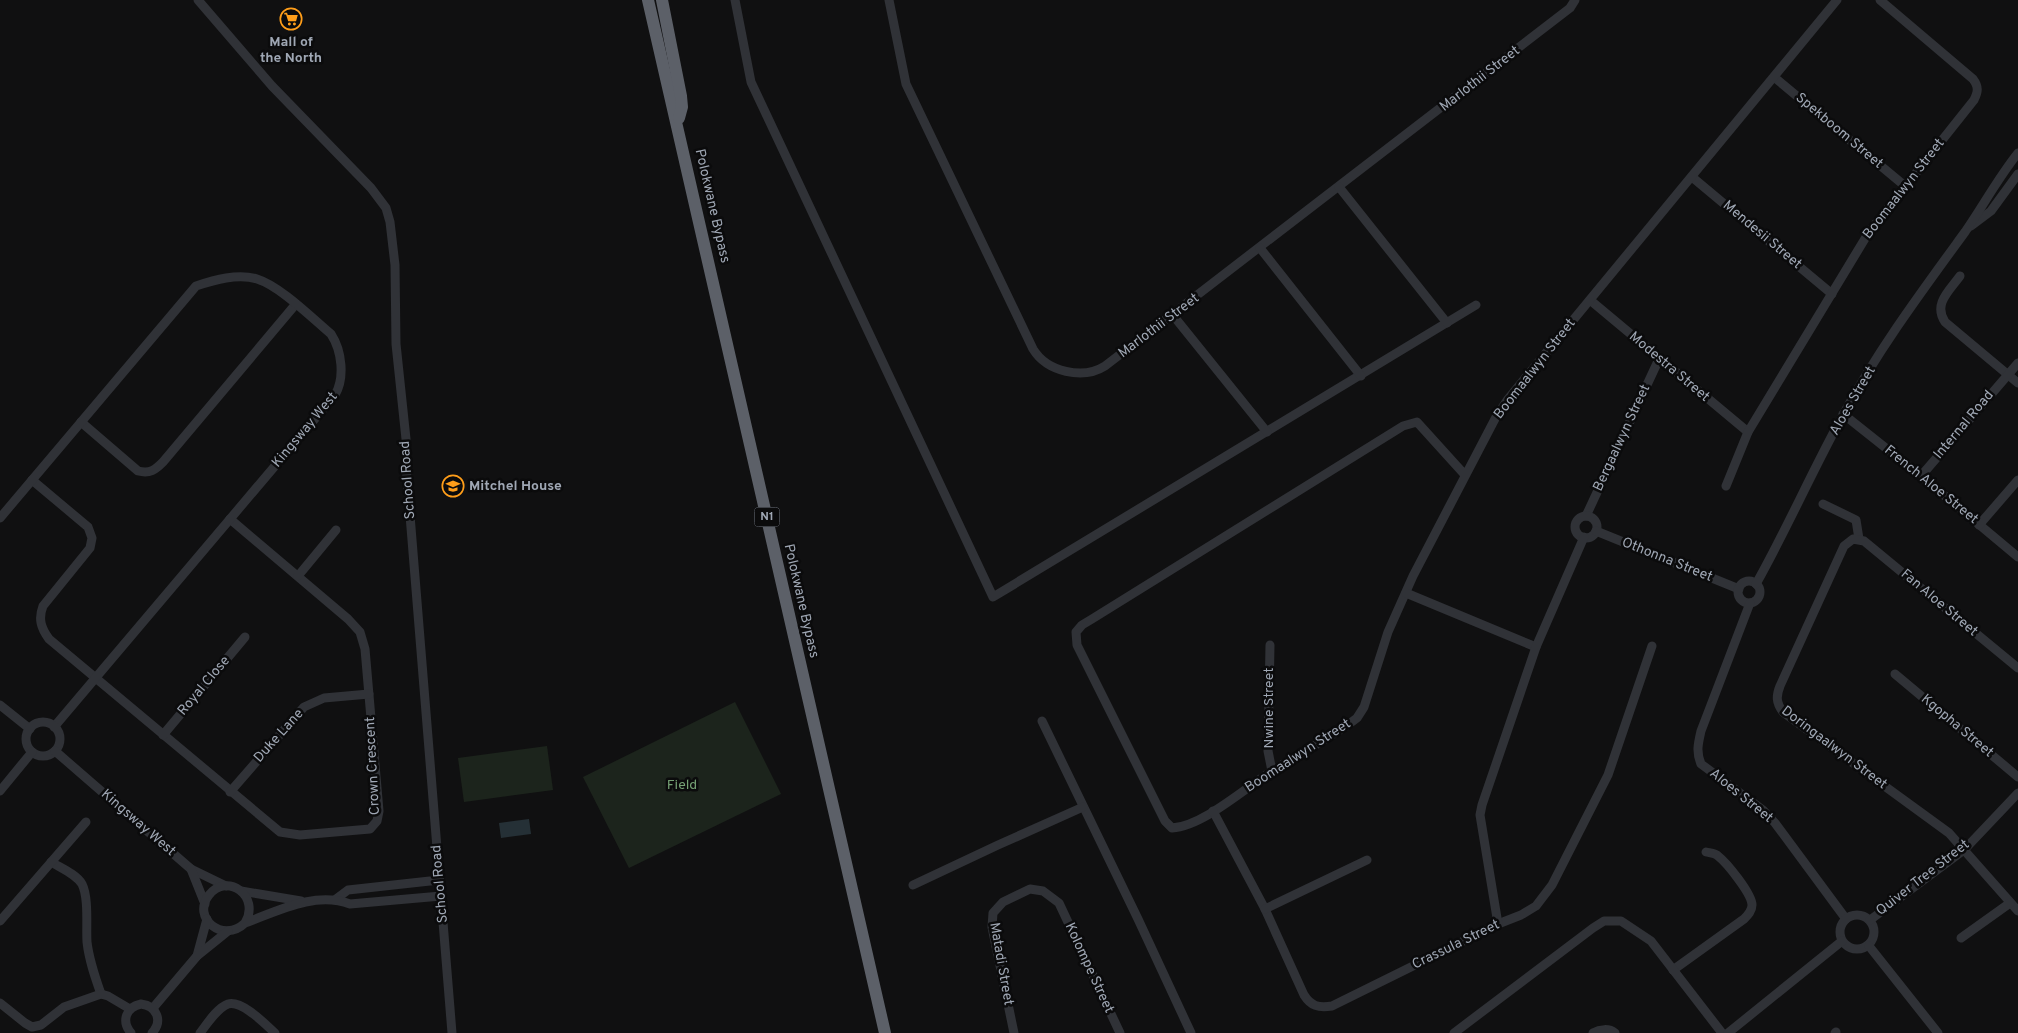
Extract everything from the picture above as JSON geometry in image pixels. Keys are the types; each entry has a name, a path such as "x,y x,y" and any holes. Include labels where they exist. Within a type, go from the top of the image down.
{"highway":[{"path":"662,0 681,96 682,107 678,122"},
{"name":"Polokwane Bypass","path":"649,1 886,1033"}],"street":[{"name":"School Road","path":"198,0 272,86 371,188 386,208 388,215 395,265 396,344 406,439 452,1033"},
{"path":"735,0 751,82 993,597 1476,305"},
{"name":"Marlothii Street","path":"889,0 906,84 1039,358 1054,367 1080,374 1092,373 1106,366 1570,8 1575,0"},
{"name":"Boomaalwyn Street","path":"1465,475 1417,422 1403,426 1082,625 1076,632 1077,645 1165,821 1172,828 1181,827 1213,812 1272,771 1357,718 1364,707 1388,632 1413,576 1496,417 1508,399 1836,0"},
{"name":"Boomaalwyn Street","path":"1726,486 1748,432 1869,232 1974,100 1978,88 1973,79 1880,0"},
{"name":"Spekboom Street","path":"1774,76 1905,186"},
{"name":"Aloes Street","path":"1756,584 1780,541 1843,414 1906,313 1967,229 2001,175 2018,153"},
{"name":"Aloes Street","path":"1967,229 1990,211 2018,174"},
{"name":"Mendesii Street","path":"1692,177 1832,294"},
{"path":"1339,187 1447,323"},
{"path":"1260,248 1361,376"},
{"path":"1960,276 1940,306 1940,315 1945,322 2018,383"},
{"name":"Kingsway West","path":"0,518 196,286 225,278 255,278 268,283 331,334 335,340 342,377 340,387 54,727"},
{"name":"Modestra Street","path":"1590,300 1659,360 1748,432"},
{"path":"80,422 138,471 152,472 163,462 295,305"},
{"path":"1172,314 1267,432"},
{"name":"Bergaalwyn Street","path":"1586,516 1659,360"},
{"name":"Internal Road","path":"1921,476 2018,363"},
{"name":"French Aloe Street","path":"1843,414 2018,557"},
{"name":"Crown Crescent","path":"32,480 88,527 92,538 90,548 43,606 40,620 41,627 49,639 164,734 274,829 286,834 300,835 370,828 377,821 379,811 365,649 360,632 348,619 230,519"},
{"path":"1979,525 2018,480"},
{"path":"1823,504 1856,520 1858,525 1856,539"},
{"path":"1586,516 1595,521 1596,531 1591,536 1584,537 1578,533 1575,527 1577,520 1586,516"},
{"path":"298,576 336,530"},
{"name":"Othonna Street","path":"1596,531 1739,589"},
{"path":"1498,924 1480,815 1482,805 1536,647 1584,537"},
{"name":"Fan Aloe Street","path":"1856,539 1872,548 2018,668"},
{"name":"Doringaalwyn Street","path":"1856,539 1844,546 1784,677 1778,692 1778,705 1783,712 1949,833 1964,850"},
{"path":"1746,582 1756,584 1760,590 1759,597 1750,603 1740,599 1739,589 1746,582"},
{"path":"1406,593 1536,647"},
{"name":"Aloes Street","path":"1750,603 1701,731 1697,749 1698,757 1701,764 1763,810 1846,919"},
{"name":"Royal Close","path":"164,734 245,637"},
{"name":"Nwine Street","path":"1270,645 1268,751 1272,771"},
{"name":"Crassula Street","path":"1213,812 1265,909 1304,995 1309,1003 1320,1008 1332,1006 1498,924 1521,916 1536,906 1552,885 1608,775 1652,646"},
{"name":"Kgopha Street","path":"1895,674 2018,777"},
{"name":"Duke Lane","path":"230,792 304,707 324,698 369,694"},
{"path":"0,705 30,729"},
{"path":"1042,721 1191,1033"},
{"path":"41,723 54,727 60,739 55,751 46,756 32,752 26,739 30,729 41,723"},
{"name":"Kingsway West","path":"55,751 191,869 241,891 304,902"},
{"path":"0,791 32,752"},
{"name":"Quiver Tree Street","path":"1870,920 1964,850 2018,794"},
{"path":"913,885 1083,807"},
{"path":"0,921 86,822"},
{"path":"1964,850 2018,912"},
{"path":"1673,970 1744,919 1751,911 1752,903 1749,895 1724,862 1716,854 1706,852"},
{"path":"1265,909 1367,860"},
{"path":"51,862 77,878 82,885 87,944 101,994"},
{"path":"191,869 205,904"},
{"path":"336,899 348,890 439,880"},
{"path":"226,886 214,890 210,894 205,904 204,913 216,928 228,932"},
{"name":"Matadi Street","path":"1014,1033 992,926 993,913 1003,902 1030,889 1044,891 1059,904"},
{"path":"153,1008 197,956 228,932 240,927 245,922 248,917 249,904 241,891"},
{"path":"245,922 304,902 336,899 350,904 441,896"},
{"path":"1961,938 2010,902"},
{"name":"Kolompe Street","path":"1059,904 1120,1033"},
{"path":"1853,915 1862,915 1870,920 1874,928 1874,938 1869,946 1860,950 1850,948 1842,941 1840,934 1841,926 1846,919 1853,915"},
{"path":"197,956 207,919"},
{"path":"1454,1033 1604,921 1621,921 1639,931 1651,941 1722,1033"},
{"path":"1728,1033 1842,941"},
{"path":"1869,946 1938,1033"},
{"path":"0,1003 25,1023 32,1026 41,1024 64,1007 101,994 130,1009"},
{"path":"131,1033 127,1028 125,1020 130,1009 141,1004 153,1008 158,1020 154,1033"},
{"path":"200,1033 219,1011 228,1004 237,1004 247,1009 275,1033"},
{"path":"1593,1033 1603,1029 1615,1033"}],"green space":[{"name":"Field","path":"735,702 781,794 629,868 583,777"},
{"path":"547,746 553,790 464,802 458,758"}],"shaded area":[{"path":"529,819 531,834 501,838 499,823"}],"place":[{"name":"Mall of the North","path":"291,19"},
{"name":"Mitchel House","path":"453,486"}]}
